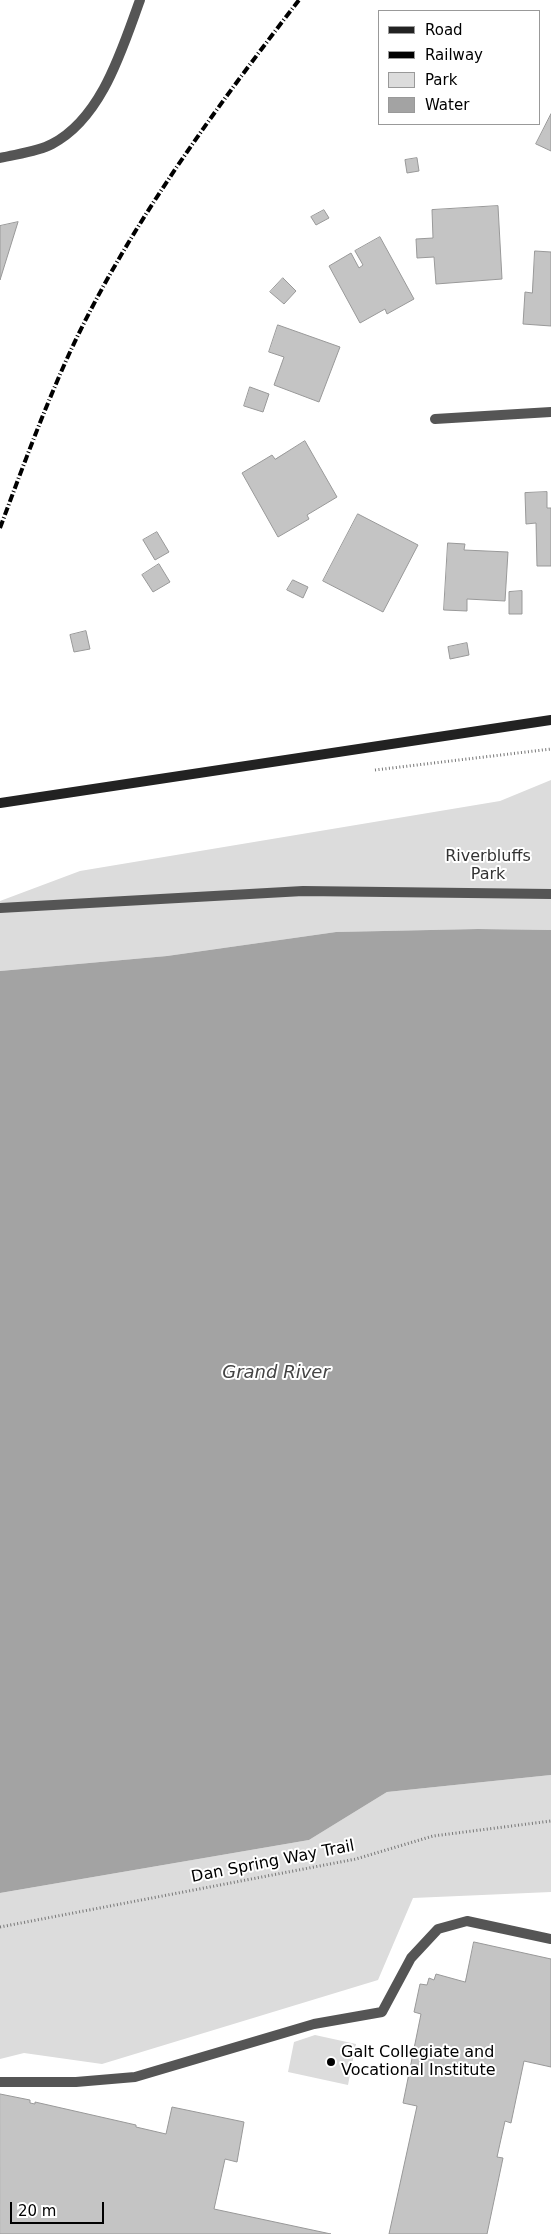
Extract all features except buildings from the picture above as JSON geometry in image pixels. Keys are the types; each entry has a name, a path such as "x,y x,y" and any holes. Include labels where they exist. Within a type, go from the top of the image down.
{"main road":[{"path":"0,803 551,720"}],"street":[{"path":"0,158 52,144 80,122 102,91 129,31 140,0"},
{"path":"435,419 551,412"},
{"path":"0,908 303,892 551,894"},
{"path":"0,2082 76,2082 135,2077 314,2024 382,2012 411,1958 438,1929 467,1921 551,1939"}],"path":[{"name":"Dan Spring Way Trail","path":"0,1927 356,1860 433,1836 551,1821"}],"green space":[{"name":"Riverbluffs Park","path":"551,780 551,930 478,929 336,932 167,956 0,971 0,901 80,871 500,801"},
{"path":"551,1775 551,1892 413,1898 378,1980 102,2064 24,2053 0,2059 0,1893 309,1840 387,1792"},
{"path":"315,2035 356,2044 348,2085 288,2072 294,2042"}],"water":[{"name":"Grand River","path":"478,929 551,930 551,1775 387,1792 309,1840 0,1893 0,971 167,956 336,932"}],"railway":[{"path":"0,528 60,374 93,305 118,260 146,214 205,126 299,0"}],"place":[{"name":"Galt Collegiate and Vocational Institute","path":"331,2062"}]}
